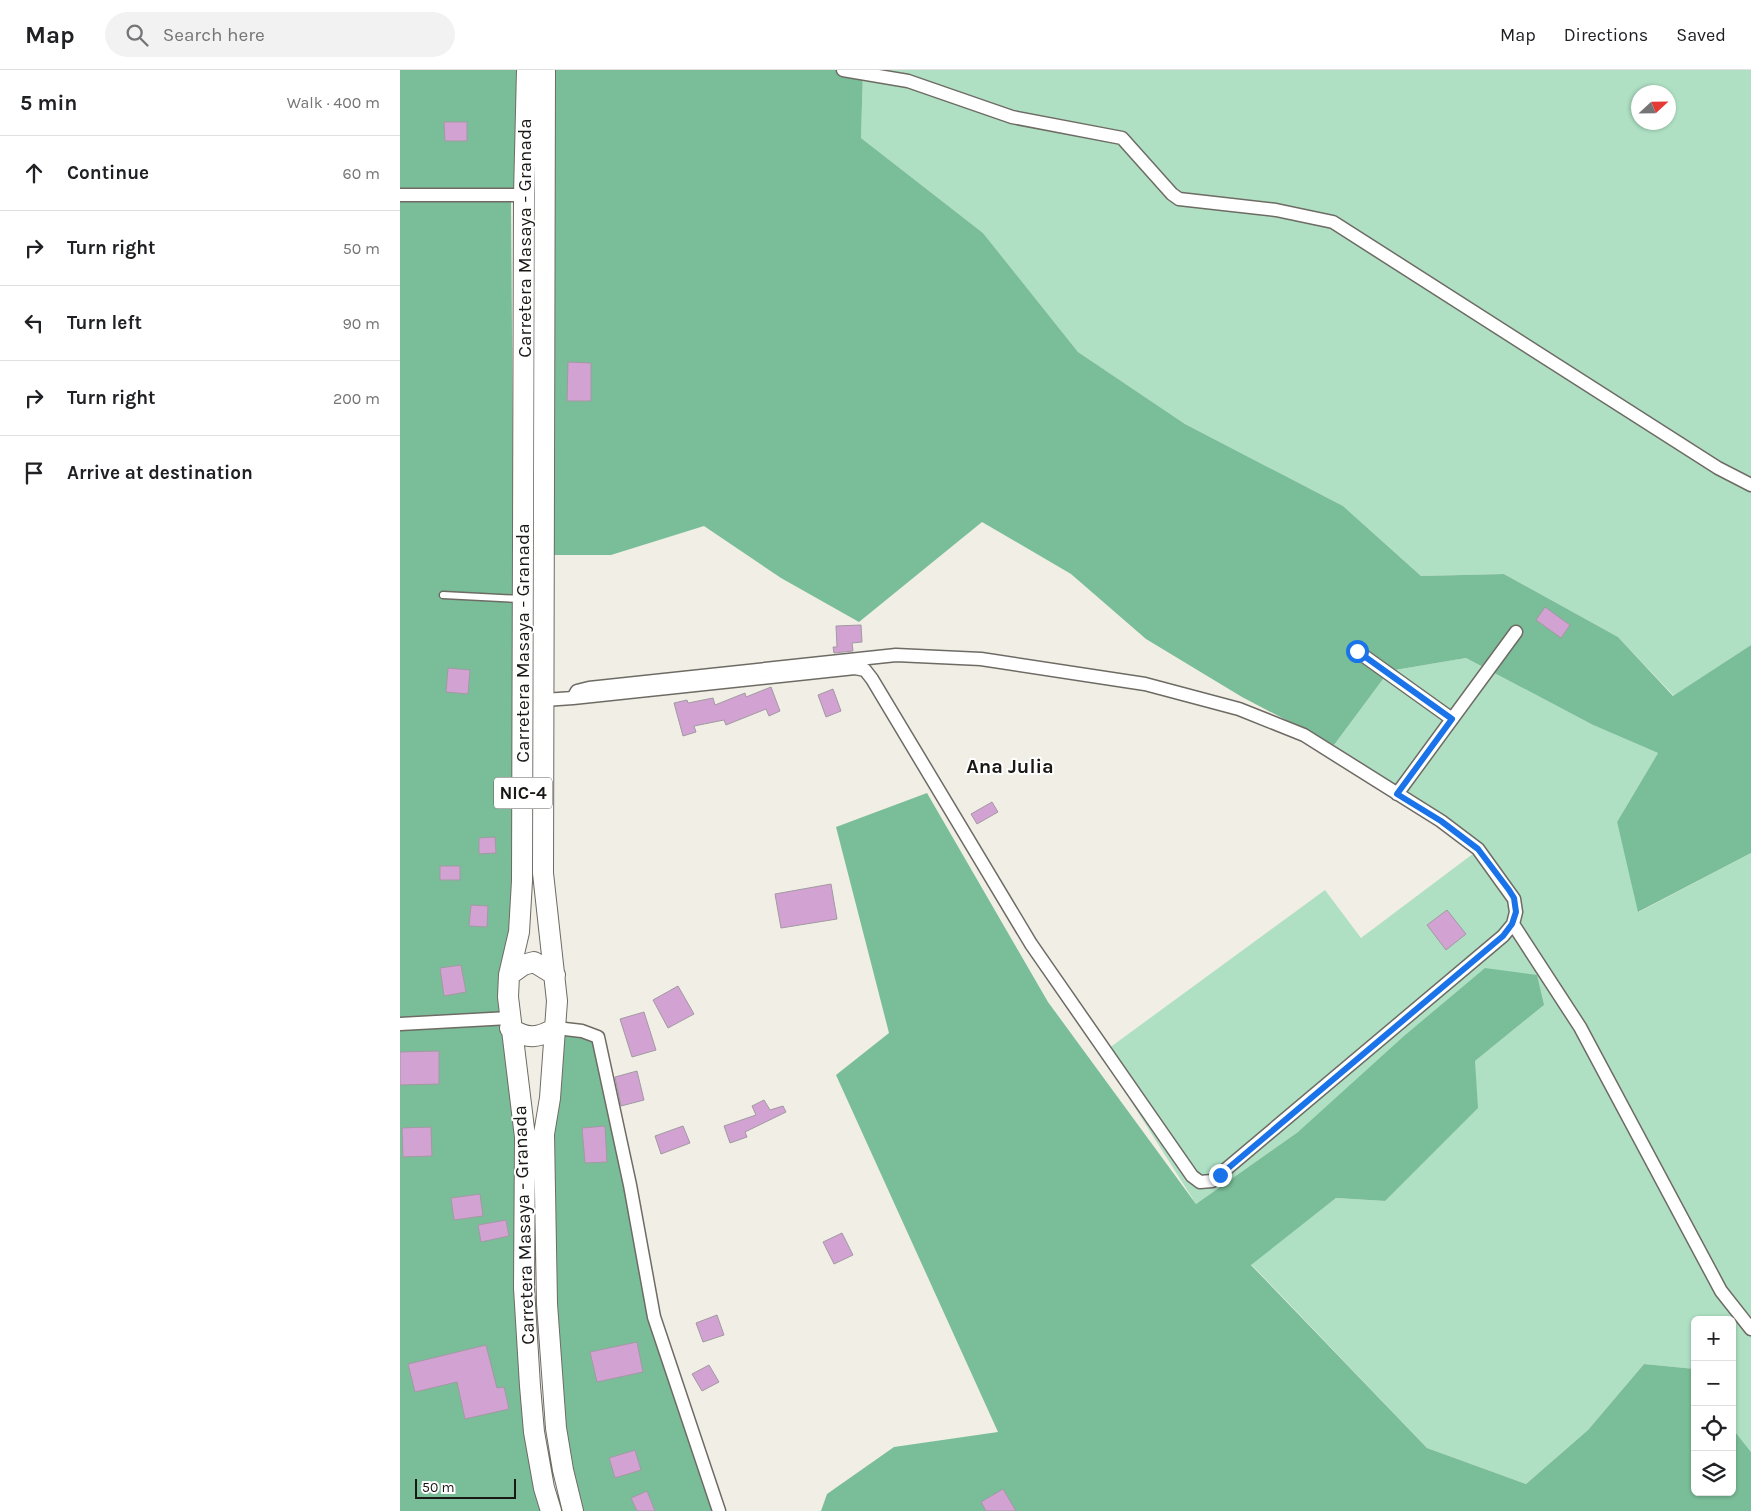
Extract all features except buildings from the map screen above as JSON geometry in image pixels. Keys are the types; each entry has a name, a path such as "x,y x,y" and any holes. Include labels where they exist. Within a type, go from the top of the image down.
{"highway":[{"name":"Carretera Masaya - Granada","path":"527,70 524,194 522,881 519,932 509,975 509,1023 524,1136 524,1288 530,1386 541,1469 551,1511"},
{"name":"Carretera Masaya - Granada","path":"545,70 543,873 555,975 556,1028 544,1134 547,1304 556,1428 563,1470 573,1511"},
{"path":"509,975 523,965 534,962 555,975"},
{"path":"509,1023 520,1035 531,1038 542,1036 556,1028"}],"street":[{"path":"843,70 908,75 1012,117 1122,138 1172,194 1179,199 1276,210 1333,222 1568,373 1665,432 1718,468 1751,485"},
{"path":"400,195 524,194"},
{"path":"1397,794 1516,632"},
{"path":"1357,651 1452,719"},
{"path":"544,700 573,698 855,668 865,670 1031,944 1192,1176 1200,1182 1212,1181 1503,936 1512,924 1516,912 1514,898 1478,849 1441,821 1304,735 1239,709 1144,684 981,659 896,656 589,688 577,691 573,698"},
{"path":"1512,924 1580,1027 1721,1291 1751,1329"},
{"path":"400,1024 509,1023"},
{"path":"556,1028 582,1031 598,1037 630,1185 654,1317 719,1511"}],"lane":[{"path":"443,595 524,599"}],"green space":[{"path":"400,70 527,70 524,195 511,195 516,893 509,1018 524,1288 551,1511 400,1511"},
{"path":"545,70 863,70 861,138 983,233 1078,352 1185,424 1343,506 1421,576 1504,574 1618,637 1673,696 1751,645 1751,853 1638,912 1617,822 1658,753 1593,725 1466,658 1389,671 1334,745 1242,697 1146,639 1071,574 982,522 859,622 781,578 704,526 611,555 544,555"},
{"path":"863,70 1751,70 1751,645 1674,696 1618,637 1504,574 1421,576 1343,506 1185,424 1078,352 983,233 861,138"},
{"path":"1466,658 1593,725 1658,753 1617,822 1639,912 1751,853 1751,1452 1736,1433 1736,1316 1691,1316 1691,1369 1644,1364 1588,1430 1526,1484 1427,1448 1251,1264 1336,1198 1385,1201 1475,1061 1544,1005 1298,1132 1196,1204 1101,1054 1325,890 1361,938 1474,853 1350,761 1334,745 1389,671"},
{"path":"927,793 1048,1002 1196,1204 1298,1132 1404,1036 1485,968 1537,975 1544,1005 1475,1061 1478,1108 1385,1201 1336,1198 1251,1265 1427,1448 1526,1484 1588,1430 1644,1364 1691,1369 1691,1496 1736,1496 1736,1433 1751,1452 1751,1511 821,1511 827,1494 894,1447 998,1432 836,1075 889,1033 836,827"},
{"path":"556,1028 591,1034 654,1317 719,1511 573,1511 547,1304"}],"district":[{"name":"Ana Julia","path":"1010,766"}],"route":[{"path":"1220,1175 1503,936 1512,924 1516,912 1514,898 1478,849 1441,821 1397,794 1452,719 1357,651"}]}
